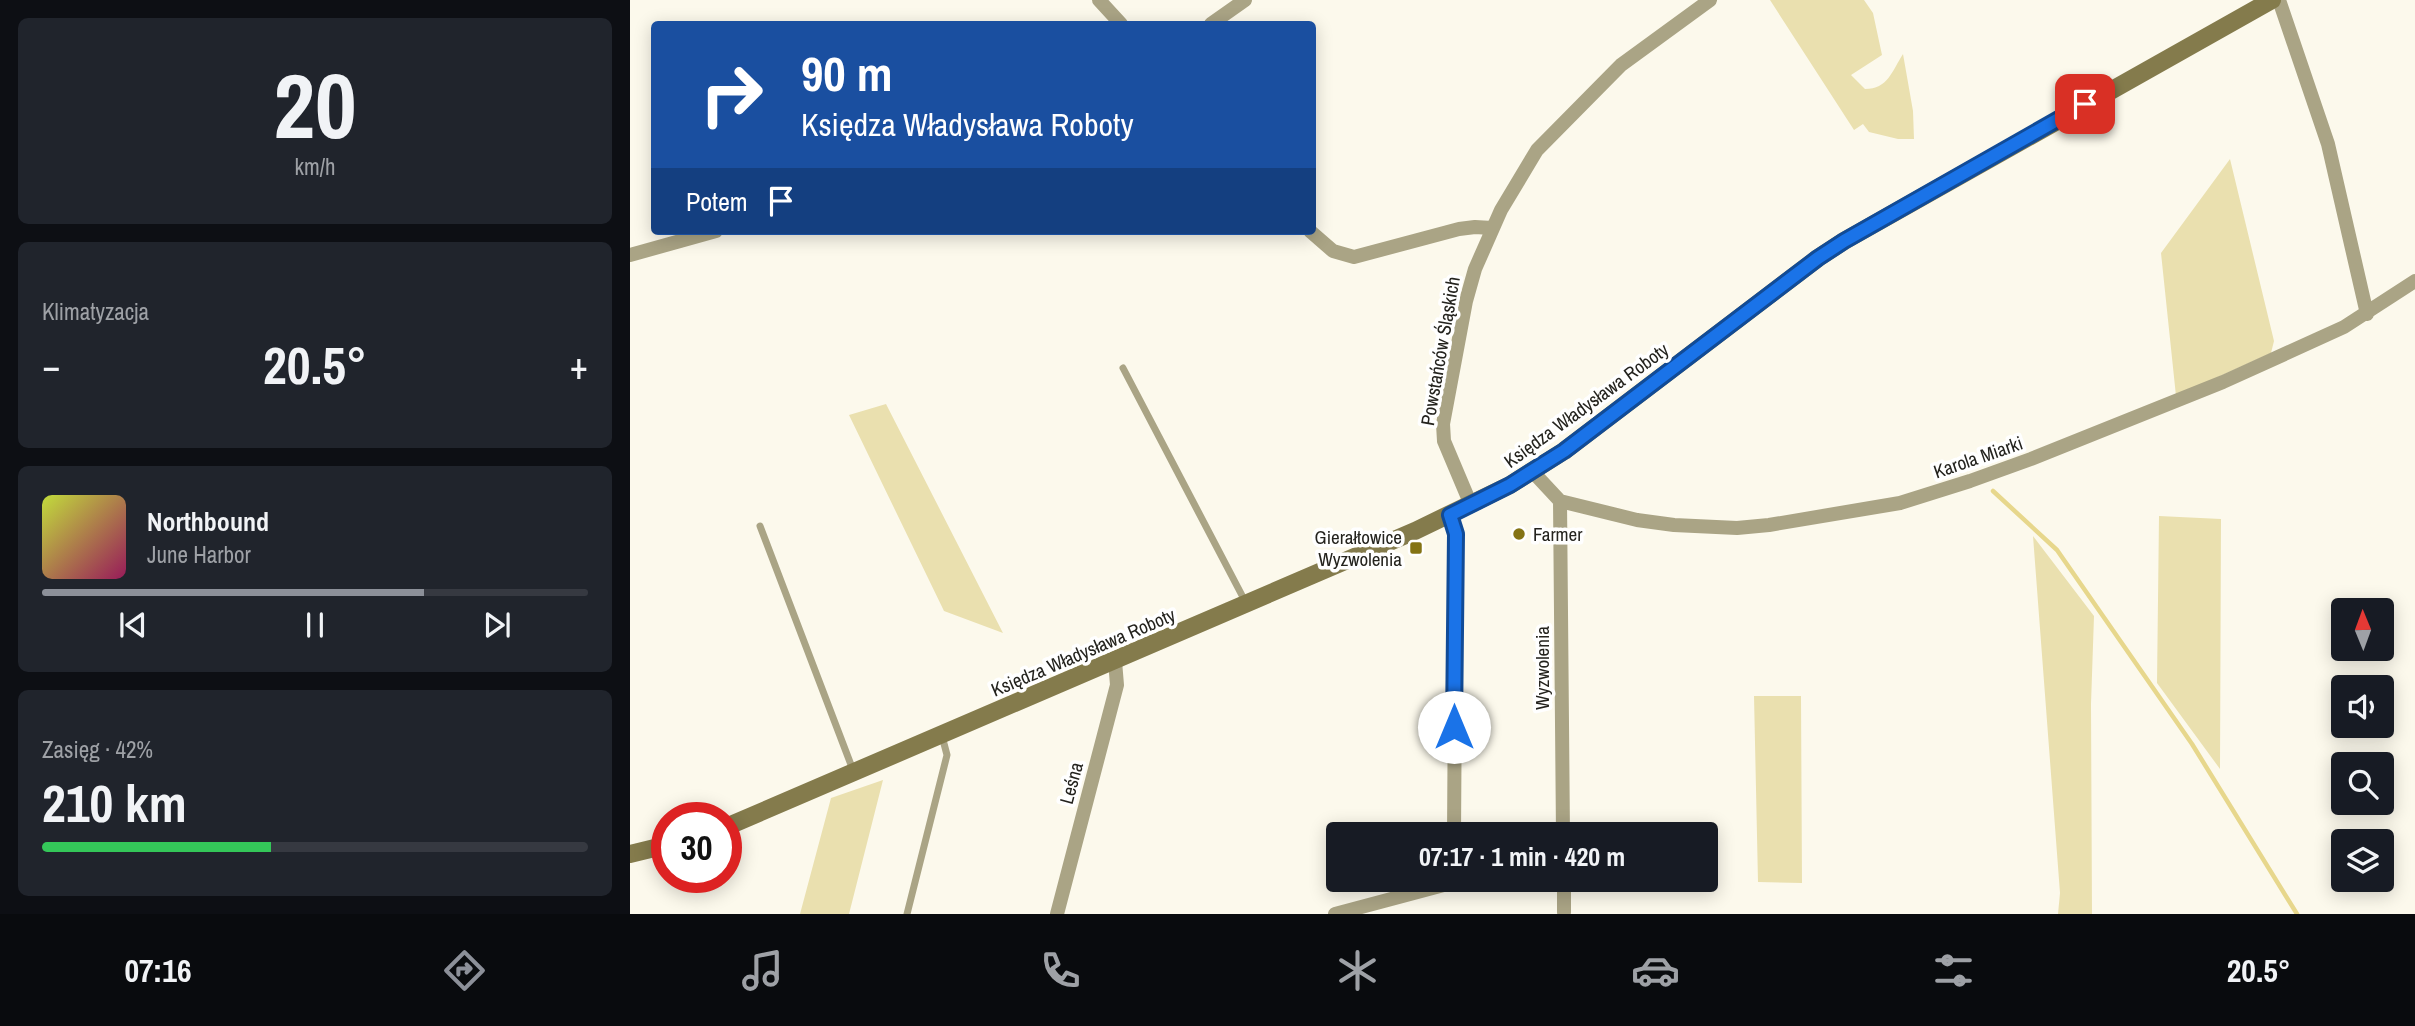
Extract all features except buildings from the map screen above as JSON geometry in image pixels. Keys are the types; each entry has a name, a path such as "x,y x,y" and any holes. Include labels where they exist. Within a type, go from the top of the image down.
{"main road":[{"name":"Księdza Władysława Roboty","path":"742,820 1246,605 1450,515 1534,472 1844,241 2272,0"},
{"path":"630,854 651,849"}],"street":[{"path":"1099,0 1118,21"},
{"path":"1215,21 1245,0"},
{"name":"Powstańców Śląskich","path":"1471,505 1444,441 1443,424 1466,301 1475,269 1492,228 1537,150 1621,65 1710,0"},
{"path":"2280,0 2328,144 2367,314"},
{"path":"1315,235 1333,251 1354,257 1459,229 1492,228"},
{"path":"630,255 702,235"},
{"name":"Karola Miarki","path":"1560,501 1657,524 1737,528 1801,521 1900,503 1970,481 2125,423 2344,327 2415,281"},
{"path":"1534,472 1560,501"},
{"name":"Wyzwolenia","path":"1560,501 1563,822"},
{"path":"1450,515 1456,534 1454,822"},
{"name":"Leśna","path":"1058,914 1117,685 1115,661"},
{"path":"1335,914 1418,892"},
{"path":"1564,892 1564,912"}],"lane":[{"path":"1123,368 1246,605"},
{"path":"760,526 854,773"},
{"path":"907,914 947,755 942,736"}],"shaded area":[{"path":"1770,0 1864,0 1873,13 1882,55 1851,75 1865,89 1879,86 1889,78 1903,54 1913,111 1914,139 1898,139 1869,132 1863,124 1854,130"},
{"path":"2230,159 2274,341 2271,353 2176,396 2161,253"},
{"path":"886,404 1003,633 944,611 849,415"},
{"path":"2159,516 2221,519 2220,769 2157,683"},
{"path":"2033,536 2094,616 2091,704 2092,914 2058,914 2060,893"},
{"path":"1754,696 1801,696 1802,883 1758,882"},
{"path":"883,780 849,914 800,914 831,798"}],"waterway":[{"path":"1993,491 2057,550 2192,744 2297,914"}],"place":[{"name":"Farmer","path":"1519,534"},
{"name":"Gierałtowice Wyzwolenia","path":"1416,548"}],"route":[{"path":"1454,727 1456,534 1450,515 1534,472 1844,241 2085,104"}]}
